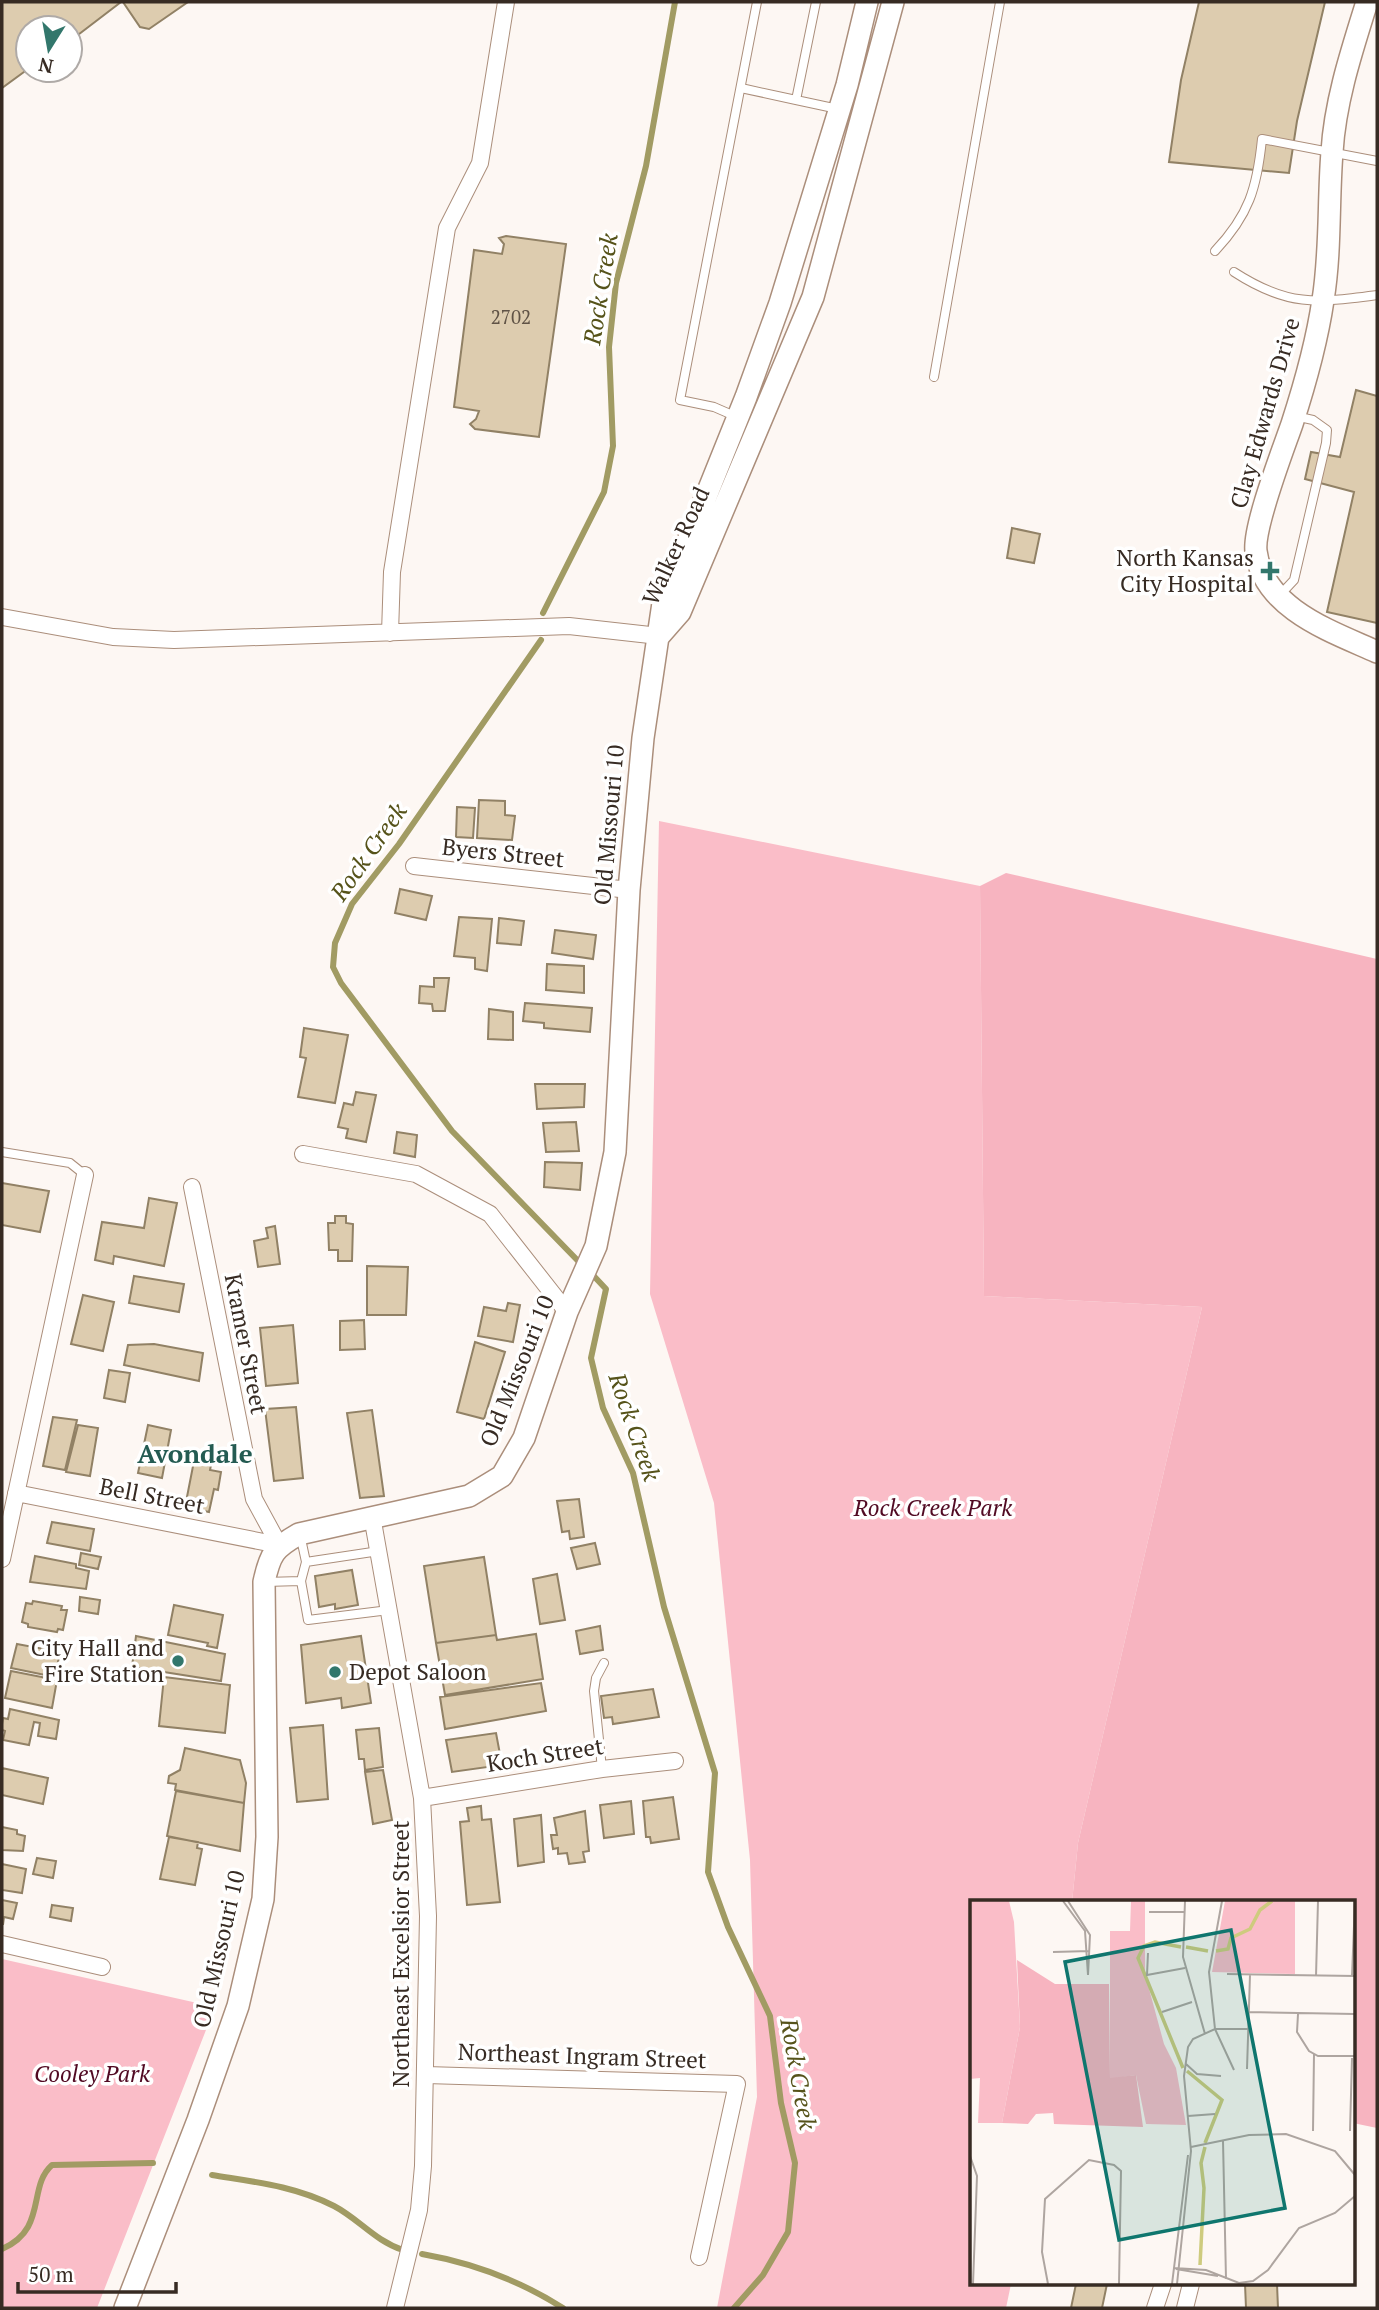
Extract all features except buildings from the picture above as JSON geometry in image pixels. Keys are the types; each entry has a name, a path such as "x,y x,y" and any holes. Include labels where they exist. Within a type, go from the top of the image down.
{"street":[{"path":"390,633 392,572 447,229 480,163 506,2"},
{"name":"Walker Road","path":"659,636 663,603 780,303 840,109 867,2"},
{"name":"Walker Road","path":"659,636 680,612 813,297 893,2"},
{"name":"Clay Edwards Drive","path":"1367,2 1342,87 1332,150 1331,218 1323,300 1295,416 1264,510 1256,551 1266,578 1279,596 1321,626 1377,652"},
{"path":"840,109 863,118"},
{"path":"737,418 758,428"},
{"path":"2,617 113,637 174,640 569,626 659,636"},
{"name":"Old Missouri 10","path":"125,2308 198,2120 238,2006 263,1899 267,1837 264,1582 269,1559 279,1545 299,1534 470,1496 502,1476 524,1438 567,1312 596,1246 615,1152 629,890 642,738 659,636"},
{"name":"Byers Street","path":"414,866 629,890"},
{"path":"303,1154 416,1174 490,1214 567,1312"},
{"path":"2,1559 85,1175"},
{"name":"Kramer Street","path":"192,1187 254,1499 279,1545"},
{"name":"Bell Street","path":"16,1493 279,1545"},
{"name":"Northeast Excelsior Street","path":"372,1516 422,1798 428,1916 426,2075 419,2210 396,2308"},
{"name":"Koch Street","path":"422,1798 602,1769 675,1761"},
{"path":"2,1944 102,1967"},
{"name":"Northeast Ingram Street","path":"426,2075 737,2084 699,2257"},
{"path":"1154,2308 1162,2286"},
{"path":"1185,2308 1190,2286"}],"lane":[{"path":"737,418 714,407 680,400 757,2"},
{"path":"796,100 816,2"},
{"path":"934,377 1000,2"},
{"path":"741,88 840,109"},
{"path":"1215,251 1245,215 1254,191 1262,139 1332,150 1377,161"},
{"path":"1234,272 1282,298 1323,300 1377,295"},
{"path":"1279,596 1294,580 1326,443 1327,430 1313,420 1295,416"},
{"path":"2,1152 70,1164 85,1175"},
{"path":"299,1534 306,1562 301,1581 308,1620 389,1610"},
{"path":"306,1562 379,1551"},
{"path":"264,1582 301,1581"},
{"path":"602,1769 594,1691 596,1678 604,1663"}],"green space":[{"name":"Rock Creek Park","path":"659,821 980,886 984,1296 1202,1307 1078,1843 1072,1900 970,1900 970,2286 1011,2286 1006,2308 717,2308 757,2097 750,1860 714,1503 650,1294"},
{"name":"Cooley Park","path":"2,1959 215,2007 97,2308 2,2308"}],"shaded area":[{"path":"1006,873 1377,959 1377,2128 1354,2123 1354,1900 1072,1900 1078,1843 1202,1307 984,1296 980,886"}],"waterway":[{"name":"Rock Creek","path":"543,613 604,492 613,446 609,347 616,283 646,166 675,2"},
{"name":"Rock Creek","path":"541,640 399,844 352,904 335,943 333,967 341,983 452,1131 582,1265"},
{"name":"Rock Creek","path":"590,1272 606,1289 591,1358 603,1408 633,1473 664,1607 715,1773 708,1872 728,1927 770,2016 781,2103 795,2163 788,2232 763,2275 734,2308"},
{"name":"Rock Creek","path":"2,2249 26,2231 40,2185 52,2165 153,2163"},
{"name":"Rock Creek","path":"212,2175 274,2186 319,2199 343,2211 384,2241 403,2250"},
{"name":"Rock Creek","path":"422,2254 495,2274 530,2289 563,2308"}],"place":[{"name":"North Kansas City Hospital","path":"1270,571"},
{"name":"City Hall and Fire Station","path":"178,1661"},
{"name":"Depot Saloon","path":"335,1672"}],"district":[{"name":"Avondale","path":"195,1454"}]}
